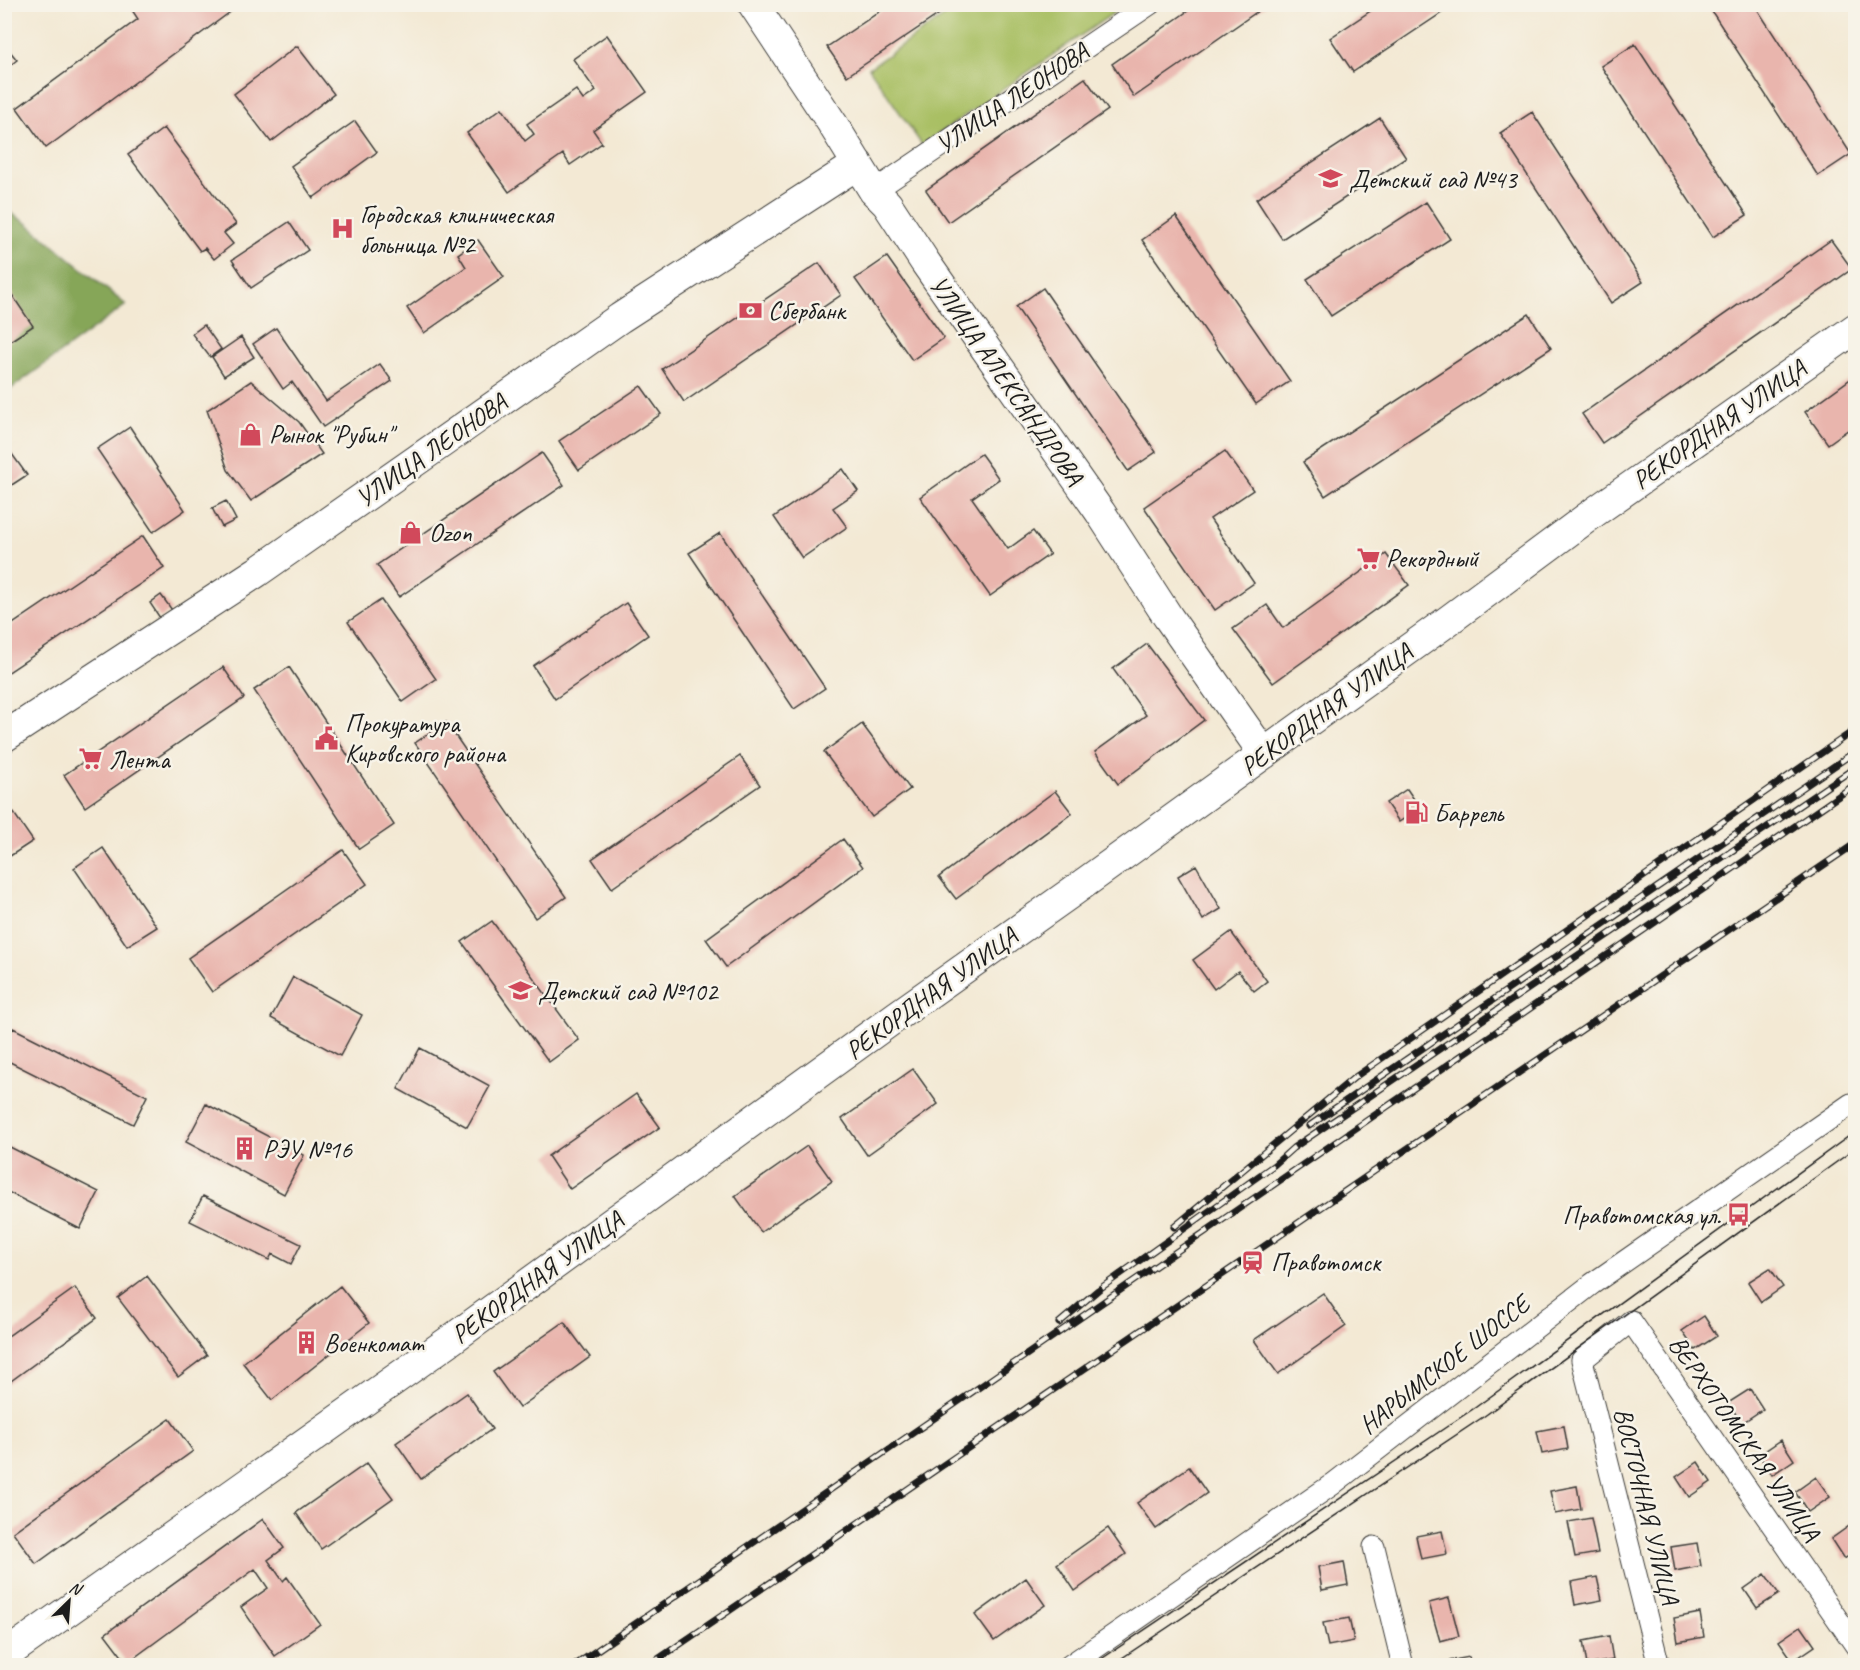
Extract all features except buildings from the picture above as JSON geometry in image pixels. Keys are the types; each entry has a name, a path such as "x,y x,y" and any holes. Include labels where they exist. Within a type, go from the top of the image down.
{"main road":[{"name":"УЛИЦА АЛЕКСАНДРОВА","path":"753,4 874,191 887,204 1264,754"},
{"name":"УЛИЦА ЛЕОНОВА","path":"4,737 257,572 620,318 858,164"},
{"name":"РЕКОРДНАЯ УЛИЦА","path":"4,1656 452,1339 897,1016 1264,754 1596,511 1856,328"}],"street":[{"name":"УЛИЦА ЛЕОНОВА","path":"874,191 1150,4"},
{"name":"НАРЫМСКОЕ ШОССЕ","path":"1069,1665 1333,1485 1592,1284 1853,1105"},
{"name":"ВЕРХОТОМСКАЯ УЛИЦА","path":"1582,1360 1631,1321 1856,1646"},
{"name":"ВОСТОЧНАЯ УЛИЦА","path":"1582,1360 1659,1665"},
{"path":"1374,1547 1403,1665"}],"green space":[{"path":"962,4 1125,5 922,145 869,68"},
{"path":"4,209 27,223 126,305 5,393"}],"tram line":[{"path":"1091,1666 1476,1407 1856,1131"},
{"path":"1110,1666 1483,1417 1856,1148"}],"railway":[{"path":"1174,1227 1355,1077 1856,729"},
{"path":"1309,1126 1856,751"},
{"path":"1059,1323 1098,1290 1274,1165 1293,1148 1856,767"},
{"path":"574,1666 1856,784"},
{"path":"648,1666 1856,843"}],"place":[{"name":"Детский сад №43","path":"1331,179"},
{"name":"Городская клиническая больница №2","path":"342,229"},
{"name":"Сбербанк","path":"750,310"},
{"name":"Рынок \"Рубин\"","path":"251,434"},
{"name":"Ozon","path":"411,532"},
{"name":"Рекордный","path":"1368,558"},
{"name":"Прокуратура Кировского района","path":"327,738"},
{"name":"Лента","path":"91,759"},
{"name":"Баррель","path":"1416,813"},
{"name":"Детский сад №102","path":"520,991"},
{"name":"РЭУ №16","path":"245,1149"},
{"name":"Правотомская ул.","path":"1739,1215"},
{"name":"Правотомск","path":"1253,1262"},
{"name":"Военкомат","path":"306,1343"}]}
